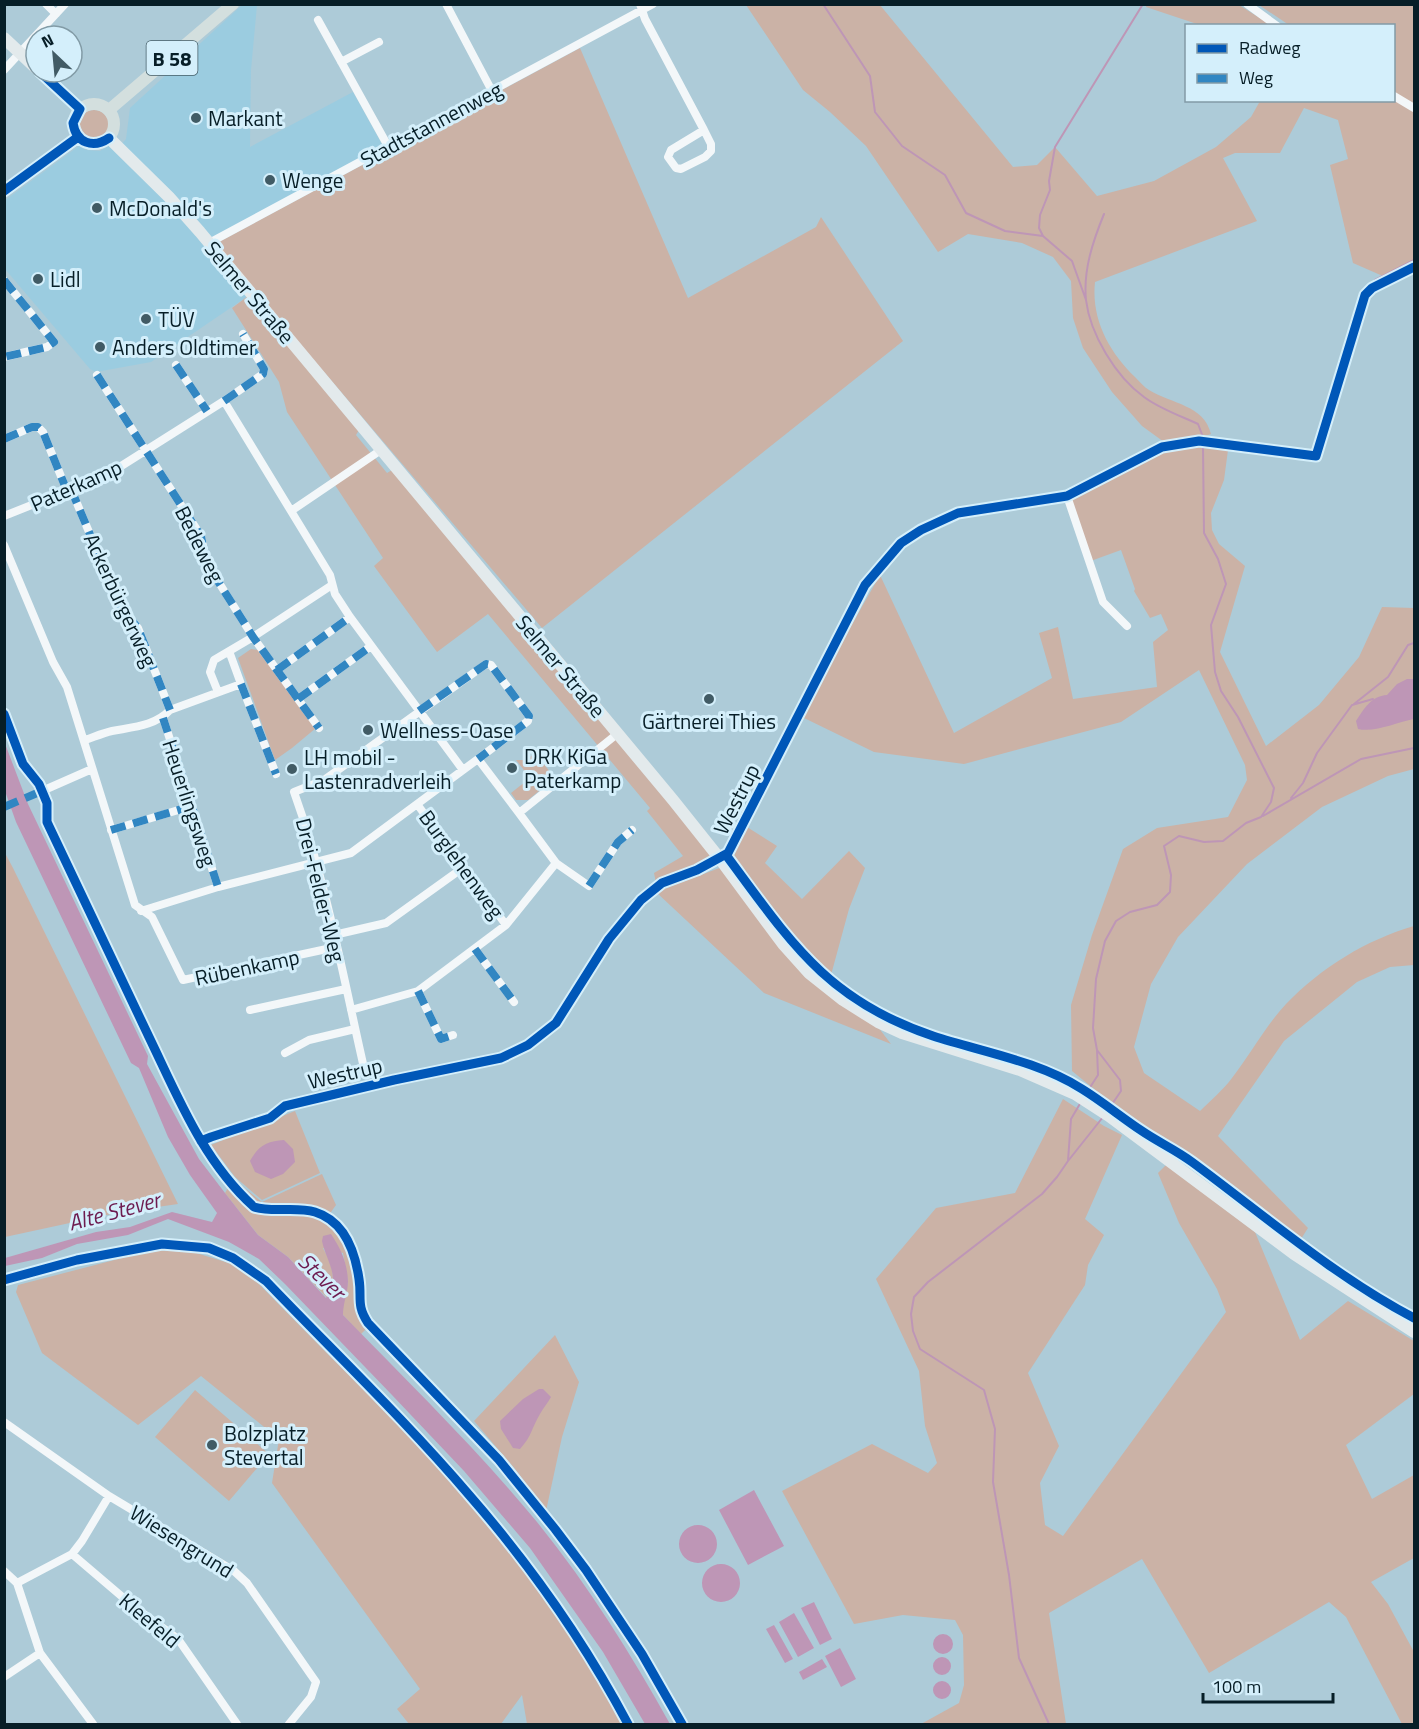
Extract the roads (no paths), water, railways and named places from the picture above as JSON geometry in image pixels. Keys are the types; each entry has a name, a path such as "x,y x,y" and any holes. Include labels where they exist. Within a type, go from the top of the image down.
{"main road":[{"name":"B 58","path":"109,110 233,4"},
{"path":"4,38 24,57"},
{"path":"53,84 80,109"},
{"path":"95,104 103,105 109,110 114,124 109,138 93,145 78,137 73,123 80,109 95,104"},
{"path":"4,191 78,137"},
{"name":"Selmer Straße","path":"109,138 169,197 209,243 720,859 773,932 796,959 826,987 858,1011 902,1033 1020,1070 1075,1094 1106,1114 1293,1254 1414,1332"}],"street":[{"path":"46,4 56,14"},
{"path":"4,70 65,4"},
{"path":"446,4 492,92"},
{"name":"Stadtstannenweg","path":"209,243 492,92 641,7 653,4"},
{"path":"1247,4 1274,24"},
{"path":"641,7 645,20 704,129 711,144 711,151 705,157 681,169 675,168 668,157 671,150 704,129"},
{"path":"318,20 388,147"},
{"path":"341,62 379,42"},
{"path":"1395,97 1414,108"},
{"path":"4,280 54,342 47,347 4,357"},
{"name":"Paterkamp","path":"4,516 107,475 263,374 264,369 243,334"},
{"path":"176,365 207,411"},
{"name":"Paterkamp","path":"97,375 146,451"},
{"path":"224,401 330,575 335,594 463,770"},
{"name":"Ackerbürgerweg","path":"4,439 32,427 38,427 43,432 120,606 138,628 170,710"},
{"path":"291,511 381,450"},
{"name":"Bedeweg","path":"146,451 201,536 206,562 253,637"},
{"name":"Westrup","path":"285,1106 501,1058 528,1045 556,1023 609,939 641,900 662,883 697,870 728,853 865,585 901,543 921,530 958,513 1067,496 1102,602 1127,626"},
{"name":"Rübenkamp","path":"4,545 53,662 67,687 135,905 152,917 183,980 336,947"},
{"path":"219,692 210,672 214,660 332,585"},
{"path":"277,670 350,617"},
{"path":"253,637 319,728"},
{"path":"298,699 371,646"},
{"path":"229,651 276,774"},
{"name":"Heuerlingsweg","path":"141,911 218,887 351,853 528,721 529,716 491,665 486,664 419,711"},
{"path":"85,740 113,731 131,729 163,718 170,710 241,684"},
{"name":"Drei-Felder-Weg","path":"364,1068 316,862 294,792 324,780 419,711"},
{"name":"Heuerlingsweg","path":"163,718 218,887"},
{"path":"519,813 617,734"},
{"path":"478,759 556,863 589,886 618,842 632,830"},
{"path":"42,791 92,769"},
{"name":"Burglehenweg","path":"417,804 506,925"},
{"path":"111,830 192,806"},
{"path":"351,1010 418,992 506,925 556,863"},
{"path":"334,935 386,923 464,867"},
{"path":"475,949 514,1002"},
{"name":"Drei-Felder-Weg","path":"250,1010 346,989"},
{"path":"418,992 441,1039 453,1035"},
{"path":"285,1053 309,1040 355,1029"},
{"name":"Wiesengrund","path":"4,1422 109,1496 234,1571 247,1583 316,1682 311,1697 289,1725"},
{"path":"17,1583 72,1554 109,1496"},
{"name":"Kleefeld","path":"72,1554 133,1606 178,1639 237,1725"},
{"path":"4,1571 17,1583 40,1653 93,1725"},
{"path":"4,1677 40,1653"}],"waterway":[{"path":"823,4 870,76 875,112 902,146 945,175 966,213 1005,231 1043,236 1072,261 1086,300"},
{"path":"1043,236 1039,228 1040,215 1050,190 1049,181 1055,147 1143,4"},
{"path":"1104,214 1090,256 1086,278 1086,300 1093,327 1106,354 1124,378 1144,397 1198,424 1203,437"},
{"path":"1375,280 1414,260"},
{"path":"1085,1095 1098,1075 1093,1028 1096,979 1105,941 1116,921 1130,912 1157,905 1170,892 1171,875 1164,846 1179,836 1204,842 1223,841 1246,823 1261,817 1271,802 1274,788 1238,717 1221,691 1215,672 1211,625 1226,584 1218,559 1204,533 1203,447"},
{"path":"1354,704 1388,677 1408,645 1414,643"},
{"path":"1291,798 1303,783 1317,753 1352,705 1373,699"},
{"path":"1263,816 1361,759 1414,748"},
{"path":"1097,1050 1120,1080 1121,1091 1108,1110"},
{"path":"1049,1724 1019,1658 1009,1575 993,1482 995,1429 984,1390 920,1349 913,1331 911,1314 914,1297 928,1282 1042,1194 1057,1177 1068,1161 1071,1119 1081,1102"},
{"path":"1068,1161 1103,1117"}],"place":[{"name":"Markant","path":"196,118"},
{"name":"Wenge","path":"270,180"},
{"name":"McDonald's","path":"97,208"},
{"name":"Lidl","path":"38,279"},
{"name":"TÜV","path":"146,319"},
{"name":"Anders Oldtimer","path":"100,347"},
{"name":"Gärtnerei Thies","path":"709,699"},
{"name":"Wellness-Oase","path":"368,730"},
{"name":"DRK KiGa Paterkamp","path":"512,768"},
{"name":"LH mobil - Lastenradverleih","path":"292,769"},
{"name":"Bolzplatz Stevertal","path":"212,1445"}],"water label":[{"name":"Alte Stever","path":"114,1211"},
{"name":"Stever","path":"322,1276"}]}
